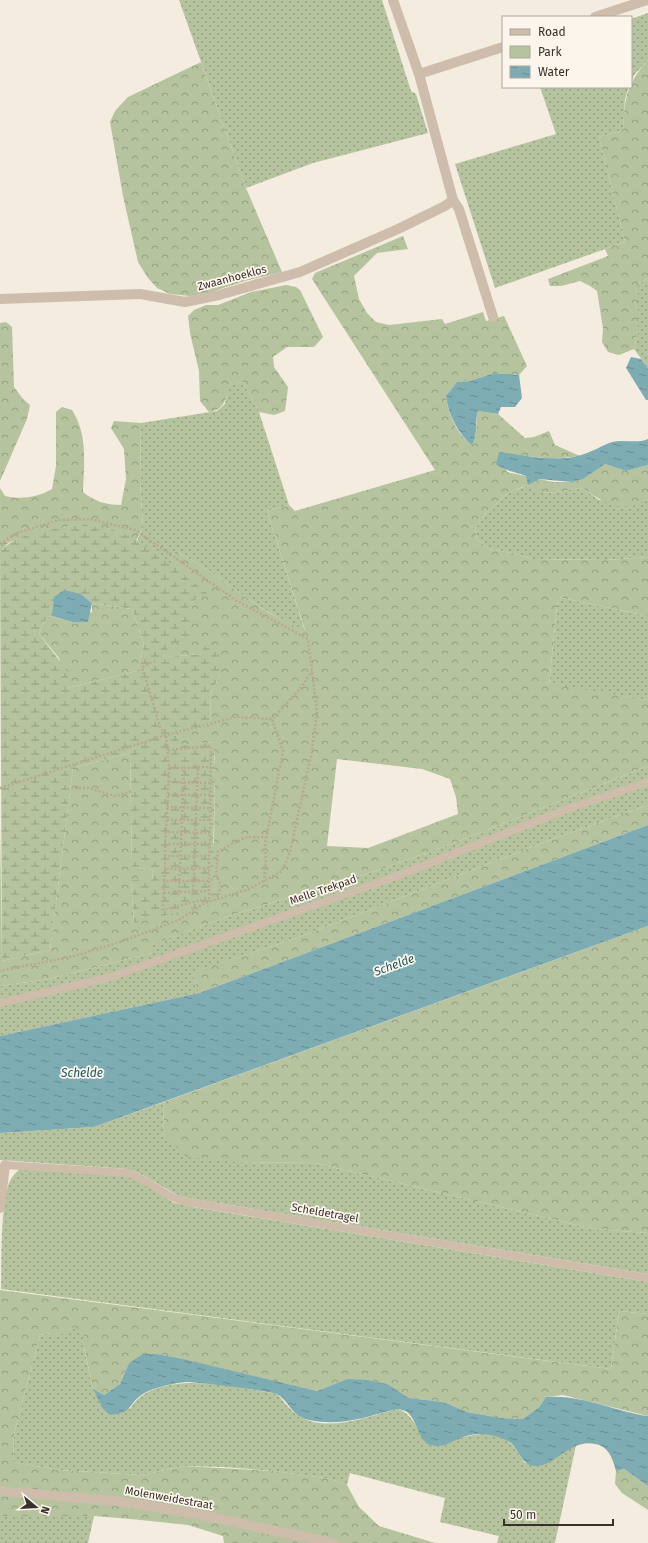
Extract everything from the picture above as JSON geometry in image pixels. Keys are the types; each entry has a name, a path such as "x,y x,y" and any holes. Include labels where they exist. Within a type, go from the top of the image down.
{"street":[{"path":"393,0 419,74 453,200 459,209 493,317"},
{"path":"598,16 647,0"},
{"path":"419,74 502,47"},
{"name":"Zwaanhoeklos","path":"0,298 140,294 185,302 219,295 300,272 398,229 439,209 453,200"},
{"path":"0,1208 5,1165"},
{"name":"Molenweidestraat","path":"0,1491 125,1502 196,1514 333,1543"}],"lane":[{"name":"Melle Trekpad","path":"0,1003 110,977 397,876 570,808 648,782"},
{"name":"Scheldetragel","path":"5,1165 27,1165 128,1172 146,1180 167,1195 182,1201 648,1278"}],"path":[{"path":"0,544 17,533 59,520 90,519 135,530 237,601 308,639 318,712 311,756 290,852 282,871 249,889 205,903 179,920 120,942 74,956 0,971"},
{"path":"155,661 142,667 160,727 166,735 168,750 169,768 163,910 209,898 211,746 168,750"},
{"path":"0,788 166,735 236,716 272,718 300,689 312,670"},
{"path":"264,882 266,837 283,751 272,718"},
{"path":"193,892 198,767"},
{"path":"169,768 211,767"},
{"path":"179,892 184,768"},
{"path":"168,782 211,783"},
{"path":"70,788 88,788 115,796 133,790"},
{"path":"168,795 211,795"},
{"path":"167,807 210,808"},
{"path":"167,820 210,820"},
{"path":"166,832 210,833"},
{"path":"218,899 221,885 216,875 218,851 247,837 266,837"},
{"path":"165,844 210,844"},
{"path":"165,856 209,856"},
{"path":"165,869 209,868"},
{"path":"164,881 209,881"},
{"path":"164,893 209,891"}],"green space":[{"path":"179,0 382,0 411,91 416,94 428,133 313,163 246,188"},
{"path":"648,13 648,60 634,75 632,80 632,19"},
{"path":"648,60 648,278 638,284 638,331 634,349 619,355 608,352 602,342 603,328 597,291 580,281 561,286 550,286 548,279 608,256 605,249 625,242 599,137 623,130 628,92 630,88 632,88 632,82"},
{"path":"201,62 246,188 282,272 245,281 208,293 190,296 170,294 157,288 148,278 138,262 123,196 110,122 115,111 128,97"},
{"path":"540,88 629,88 625,99 623,130 599,137 625,242 495,288 455,164 556,134"},
{"path":"403,236 408,249 377,253 354,276 359,299 367,313 376,322 389,325 442,319 445,324 483,312 486,321 504,316 527,366 519,375 494,373 470,381 457,382 446,396 454,423 462,436 472,444 476,431 478,411 498,414 525,438 534,437 549,431 555,445 580,456 554,459 499,453 507,472 553,482 573,482 605,464 626,471 648,465 648,499 639,504 622,507 614,505 598,498 582,488 548,493 542,492 527,485 508,493 486,513 475,529 477,540 490,549 533,559 607,560 648,557 648,616 558,597 549,684 648,700 648,766 462,840 376,871 232,915 151,945 152,953 49,979 0,986 0,825 2,961 50,950 73,768 130,753 132,867 153,870 152,880 131,880 134,923 214,843 215,758 213,742 178,747 177,733 211,723 210,695 220,675 200,654 168,657 166,644 188,604 206,593 170,565 175,551 207,569 268,612 305,630 267,511 289,505 295,511 435,470 312,279 315,273","holes":["337,759 422,769 450,779 456,797 458,814 368,848 327,846"]},
{"path":"648,278 648,368 634,349 638,331 638,284"},
{"path":"286,285 296,287 300,290 323,337 314,347 287,347 273,357 274,367 288,387 285,411 274,415 259,412 243,382 230,386 224,403 218,409 209,412 200,401 199,371 190,333 188,316 194,310 206,305 218,305 251,292"},
{"path":"6,322 12,327 14,387 23,399 30,405 27,419 0,481 0,323"},
{"path":"243,382 259,412 289,505 267,511 305,631 280,619 262,608 207,569 175,551 170,565 137,541 143,527 140,480 141,423 217,411 225,404 229,386"},
{"path":"62,407 72,410 81,429 84,450 83,492 91,498 105,503 121,505 126,479 124,449 111,428 114,421 141,423 140,480 143,527 136,541 117,531 71,526 25,536 8,543 0,552 0,488 5,496 17,498 35,496 52,489 56,466 56,412"},
{"path":"528,485 542,492 548,493 582,488 599,500 645,501 648,499 648,557 607,560 533,559 490,549 477,540 475,529 486,513 508,493"},
{"path":"71,526 88,526 112,529 128,536 152,550 207,593 188,604 193,641 167,644 168,657 199,654 207,644 219,646 220,675 210,695 211,723 177,733 179,746 214,742 215,772 212,904 134,923 131,880 152,880 153,870 132,867 130,753 73,768 50,950 2,961 0,552 7,545 23,536","holes":["81,594 92,603 132,609 144,644 137,671 67,688 69,673 39,634 44,622 49,616 72,622 52,616"]},
{"path":"558,597 648,616 648,700 549,685"},
{"path":"92,603 132,609 144,644 137,671 67,688 59,658 39,634 44,622 49,616 72,622 92,612"},
{"path":"648,766 648,805 550,840 294,939 193,972 199,993 0,1036 0,986 49,979 152,953 150,945 232,915 376,871 462,840"},
{"path":"648,805 648,825 199,993 192,972 294,939 550,840"},
{"path":"648,926 648,1233 594,1229 315,1163 236,1162 186,1157 163,1133 164,1102"},
{"path":"164,1102 163,1133 236,1162 315,1163 594,1229 648,1233 648,1274 182,1197 128,1169 0,1160 0,1133 94,1127"},
{"path":"23,1167 131,1176 174,1203 193,1207 648,1282 648,1314 619,1311 611,1369 1,1289 3,1220 6,1194 12,1178"},
{"path":"0,1290 611,1369 619,1311 648,1314 648,1416 563,1395 546,1397 539,1407 523,1419 501,1418 467,1412 443,1402 409,1398 400,1393 347,1379 317,1391 157,1354 129,1363 120,1384 104,1395 93,1389 84,1347 84,1336 75,1326 58,1337 50,1333 40,1335 14,1434 13,1462 59,1470 142,1475 183,1466 274,1471 331,1479 347,1485 359,1507 379,1526 435,1543 224,1543 223,1536 188,1525 94,1516 0,1516"},
{"path":"76,1325 84,1336 84,1348 93,1389 130,1409 142,1396 158,1388 177,1384 198,1383 241,1387 277,1394 296,1414 307,1420 320,1423 346,1422 398,1409 409,1416 423,1437 433,1446 473,1435 493,1434 502,1437 510,1443 525,1463 549,1461 576,1445 555,1543 497,1543 499,1536 440,1522 445,1498 350,1473 347,1485 331,1479 274,1471 224,1467 183,1466 142,1475 59,1470 13,1462 14,1434 40,1335 50,1333 58,1336"},
{"path":"624,1469 648,1486 648,1510 622,1493 615,1484 616,1471"},
{"path":"0,1516 94,1516 88,1543 0,1543"}],"water":[{"path":"631,357 641,359 648,368 648,400 646,400 626,368"},
{"path":"494,373 519,375 522,398 515,407 501,407 498,414 478,411 476,432 472,445 462,435 454,423 446,396 457,382 470,381"},
{"path":"648,439 648,465 626,471 605,464 583,479 572,482 539,479 528,485 526,476 507,470 496,464 499,452 540,458 562,458 585,454 612,442 639,441"},
{"path":"64,590 81,594 92,603 88,622 72,622 52,616 54,597"},
{"name":"Schelde","path":"648,825 648,926 94,1127 0,1133 0,1036 199,993"},
{"path":"143,1354 157,1354 187,1360 317,1391 347,1379 367,1380 387,1384 409,1398 443,1402 467,1412 501,1418 523,1419 539,1407 546,1397 585,1400 635,1414 648,1416 648,1486 624,1469 616,1471 610,1454 600,1445 586,1443 578,1445 544,1465 537,1466 527,1463 508,1441 491,1435 479,1434 467,1436 442,1446 429,1445 422,1437 411,1416 404,1410 398,1409 354,1420 321,1422 309,1420 299,1416 277,1394 204,1383 176,1383 153,1389 138,1398 127,1410 118,1414 110,1415 103,1409 93,1389 104,1395 120,1384 129,1363"}]}
